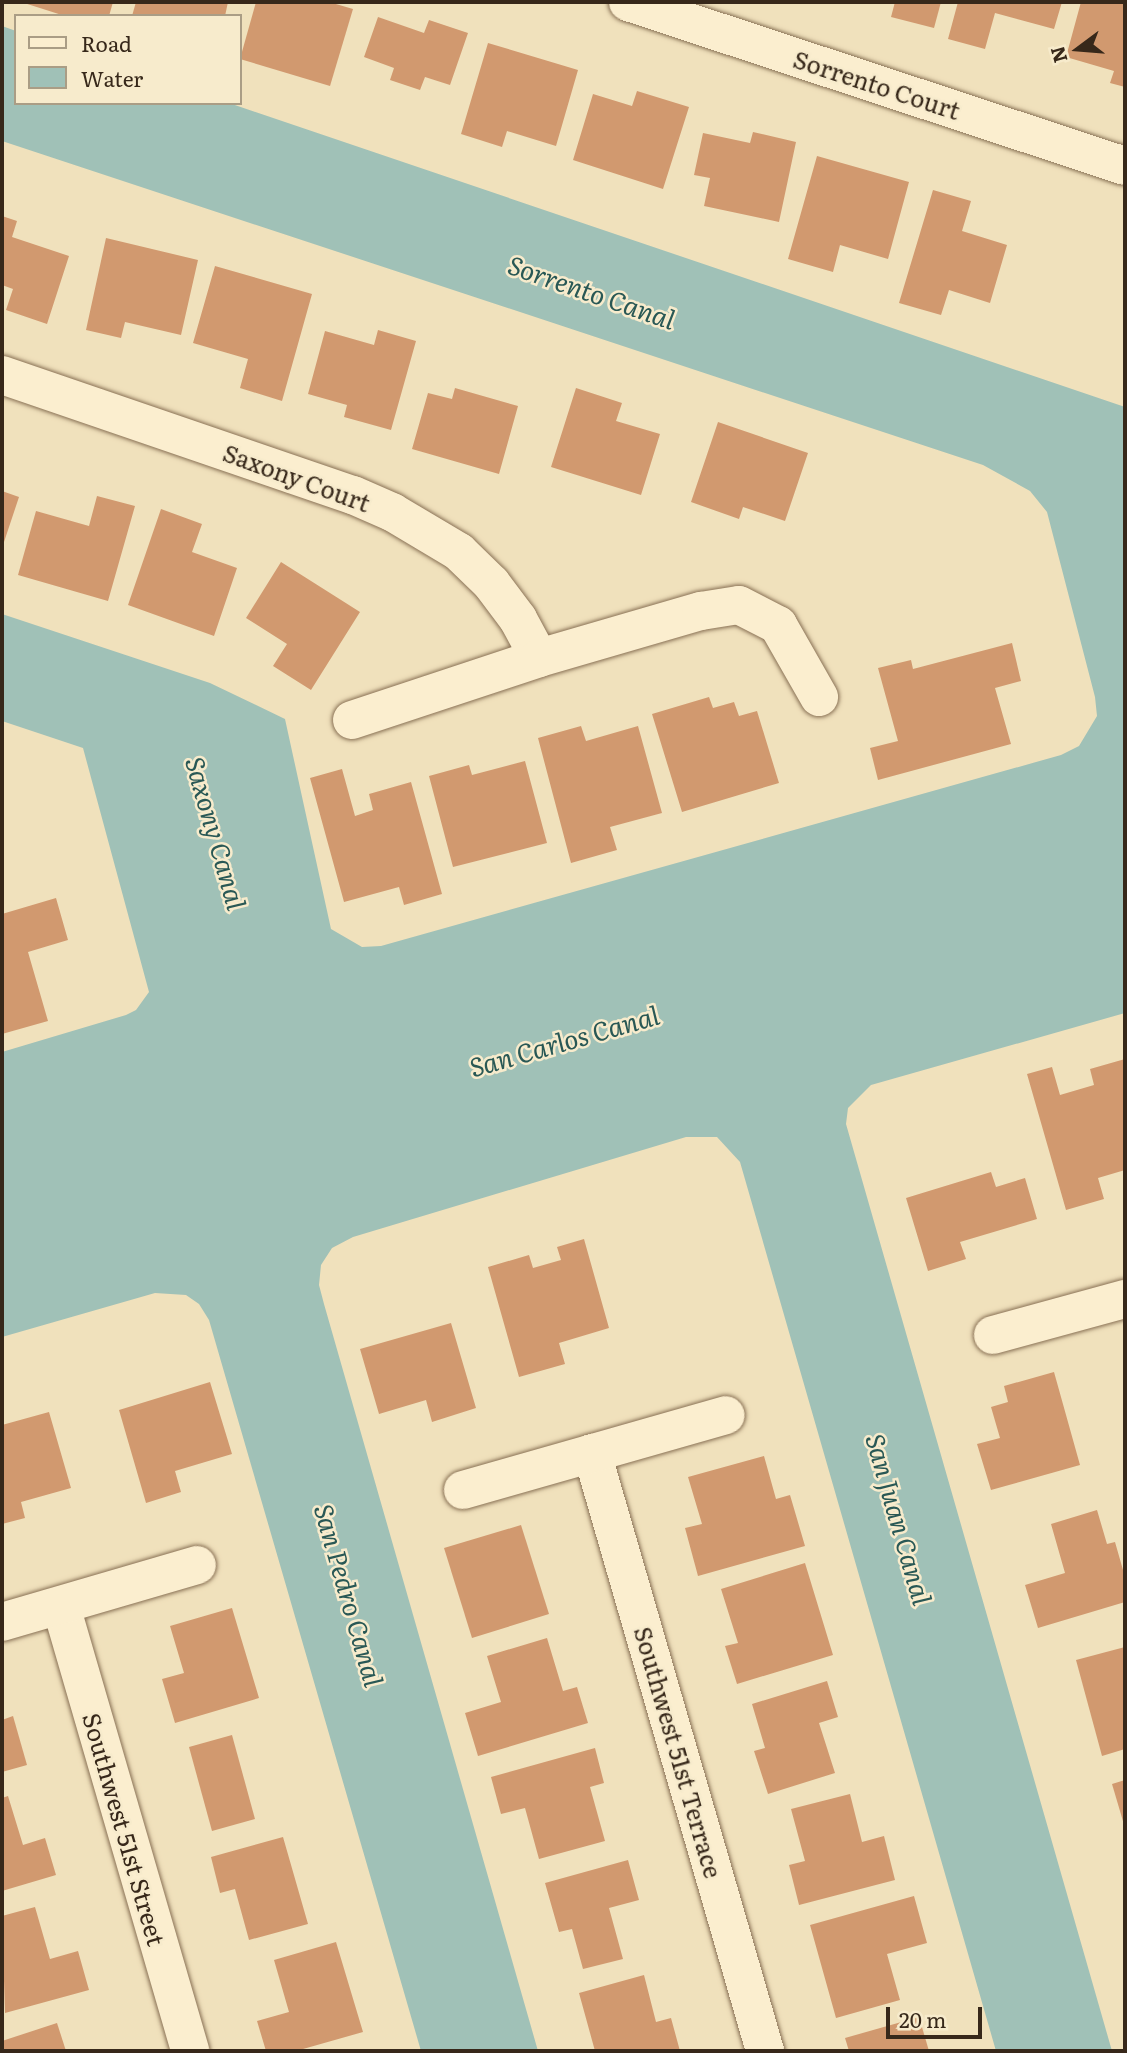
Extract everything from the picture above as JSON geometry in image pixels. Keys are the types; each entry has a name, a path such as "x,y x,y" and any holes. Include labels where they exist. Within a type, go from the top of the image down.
{"street":[{"name":"Sorrento Court","path":"628,2 1125,166"},
{"name":"Saxony Court","path":"2,375 353,495 392,512 459,552 491,583 518,619 539,658"},
{"path":"352,720 539,658 701,611 739,605 778,625 819,697"},
{"path":"993,1335 1125,1299"},
{"path":"463,1490 726,1415"},
{"name":"Southwest 51st Terrace","path":"592,1453 765,2051"},
{"path":"2,1622 197,1565"},
{"name":"Southwest 51st Street","path":"61,1606 190,2051"}],"water":[{"path":"2,26 14,30 14,105 235,105 1125,407 1125,1013 871,1085 848,1108 846,1124 1112,2051 996,2051 740,1162 717,1137 686,1137 353,1237 332,1248 321,1265 319,1285 324,1304 538,2051 421,2051 209,1320 199,1304 186,1295 155,1293 2,1337 2,1052 126,1015 136,1010 149,992 83,748 2,721 2,614 210,683 285,719 331,929 362,947 381,946 1061,755 1079,746 1097,716 1095,697 1047,512 1030,491 983,465 2,141"}],"building":[{"path":"21,2 113,2 110,14 59,14"},
{"path":"136,2 228,2 225,14 133,14"},
{"path":"256,2 329,2 353,9 330,86 242,60"},
{"path":"895,2 941,2 934,28 891,17"},
{"path":"958,2 1062,2 1054,29 995,13 985,49 948,39"},
{"path":"1081,2 1125,4 1125,87 1110,83 1114,71 1066,57"},
{"path":"378,17 424,33 429,20 468,33 450,85 425,77 420,90 390,80 394,68 364,57"},
{"path":"488,43 578,70 556,146 507,131 502,147 461,134"},
{"path":"637,91 689,107 663,189 573,160 593,94 632,106"},
{"path":"753,132 796,142 779,222 704,206 710,178 694,175 703,133 750,143"},
{"path":"817,156 909,182 888,259 840,245 833,272 788,259"},
{"path":"933,190 971,201 962,231 1007,245 990,303 949,290 941,315 899,303"},
{"path":"2,216 17,221 12,237 69,256 47,324 6,310 13,289 2,285"},
{"path":"106,238 198,260 181,335 125,322 121,338 86,330"},
{"path":"215,266 312,294 282,401 240,388 248,359 193,343"},
{"path":"378,330 416,341 391,430 344,417 347,405 308,394 325,331 374,345"},
{"path":"455,388 518,406 499,474 412,449 428,393 452,399"},
{"path":"576,388 622,403 616,421 660,434 641,495 551,467"},
{"path":"718,422 808,453 785,521 743,507 739,519 691,502"},
{"path":"2,491 19,497 2,548"},
{"path":"97,496 135,506 108,601 18,575 36,511 89,526"},
{"path":"161,509 202,524 192,552 237,568 214,636 128,605"},
{"path":"281,562 360,612 311,690 273,666 287,644 246,618"},
{"path":"1012,643 1021,681 995,688 1011,744 878,780 870,748 898,741 878,668 911,660 913,669"},
{"path":"709,697 713,708 734,702 739,716 757,711 779,783 682,812 652,714"},
{"path":"581,726 586,741 638,726 662,813 610,827 617,850 571,863 538,738"},
{"path":"525,761 547,843 453,867 429,776 469,765 472,775"},
{"path":"342,769 355,816 373,810 369,794 411,782 442,894 404,905 399,887 344,902 310,778"},
{"path":"56,898 68,940 28,952 48,1021 2,1034 2,914"},
{"path":"1125,1059 1125,1170 1098,1178 1104,1199 1066,1210 1027,1074 1052,1067 1060,1095 1094,1085 1090,1069"},
{"path":"991,1172 996,1187 1025,1178 1037,1219 960,1242 966,1259 928,1271 906,1198"},
{"path":"584,1239 609,1328 559,1343 565,1364 519,1377 488,1267 529,1255 533,1268 561,1260 557,1247"},
{"path":"451,1323 476,1408 432,1422 426,1400 379,1414 360,1349"},
{"path":"1054,1372 1080,1465 991,1490 977,1444 1000,1438 991,1407 1008,1402 1004,1386"},
{"path":"210,1382 232,1454 175,1471 181,1492 146,1503 119,1410"},
{"path":"49,1412 71,1488 21,1502 25,1518 2,1524 2,1425"},
{"path":"764,1456 776,1499 790,1495 805,1546 698,1576 685,1528 702,1524 688,1477"},
{"path":"1097,1510 1107,1544 1115,1542 1125,1577 1125,1602 1038,1628 1025,1585 1065,1573 1051,1524"},
{"path":"521,1525 549,1614 472,1638 444,1548"},
{"path":"805,1563 833,1655 737,1684 725,1646 738,1643 721,1589"},
{"path":"232,1608 259,1698 175,1723 162,1679 184,1673 170,1626"},
{"path":"547,1638 563,1691 577,1687 588,1723 478,1756 465,1713 501,1702 487,1656"},
{"path":"1125,1647 1125,1749 1102,1756 1076,1660"},
{"path":"827,1681 838,1717 819,1723 835,1773 768,1794 754,1751 765,1748 752,1704"},
{"path":"13,1716 27,1765 2,1772 2,1720"},
{"path":"232,1735 255,1819 212,1831 189,1747"},
{"path":"595,1748 604,1783 590,1787 605,1841 539,1859 525,1808 501,1814 491,1777"},
{"path":"1125,1780 1125,1828 1112,1784"},
{"path":"850,1794 862,1842 884,1836 895,1880 799,1905 789,1865 805,1861 791,1809"},
{"path":"8,1796 23,1845 45,1838 56,1875 2,1891 2,1798"},
{"path":"283,1837 308,1924 249,1940 235,1889 220,1893 211,1857"},
{"path":"628,1860 639,1900 609,1908 623,1959 583,1969 572,1929 559,1932 545,1883"},
{"path":"914,1896 927,1943 887,1954 900,2000 836,2018 810,1925"},
{"path":"35,1907 50,1959 78,1951 89,1990 5,2013 2,1916"},
{"path":"336,1942 363,2032 296,2051 266,2051 257,2021 289,2012 274,1960"},
{"path":"644,1975 656,2022 671,2018 680,2051 595,2051 579,1993"},
{"path":"919,2017 929,2051 849,2051 845,2038"},
{"path":"57,2023 66,2051 4,2051 2,2041"}],"water label":[{"name":"Sorrento Canal","path":"592,291"},
{"name":"Saxony Canal","path":"217,833"},
{"name":"San Carlos Canal","path":"564,1040"},
{"name":"San Juan Canal","path":"900,1519"},
{"name":"San Pedro Canal","path":"350,1595"}]}
